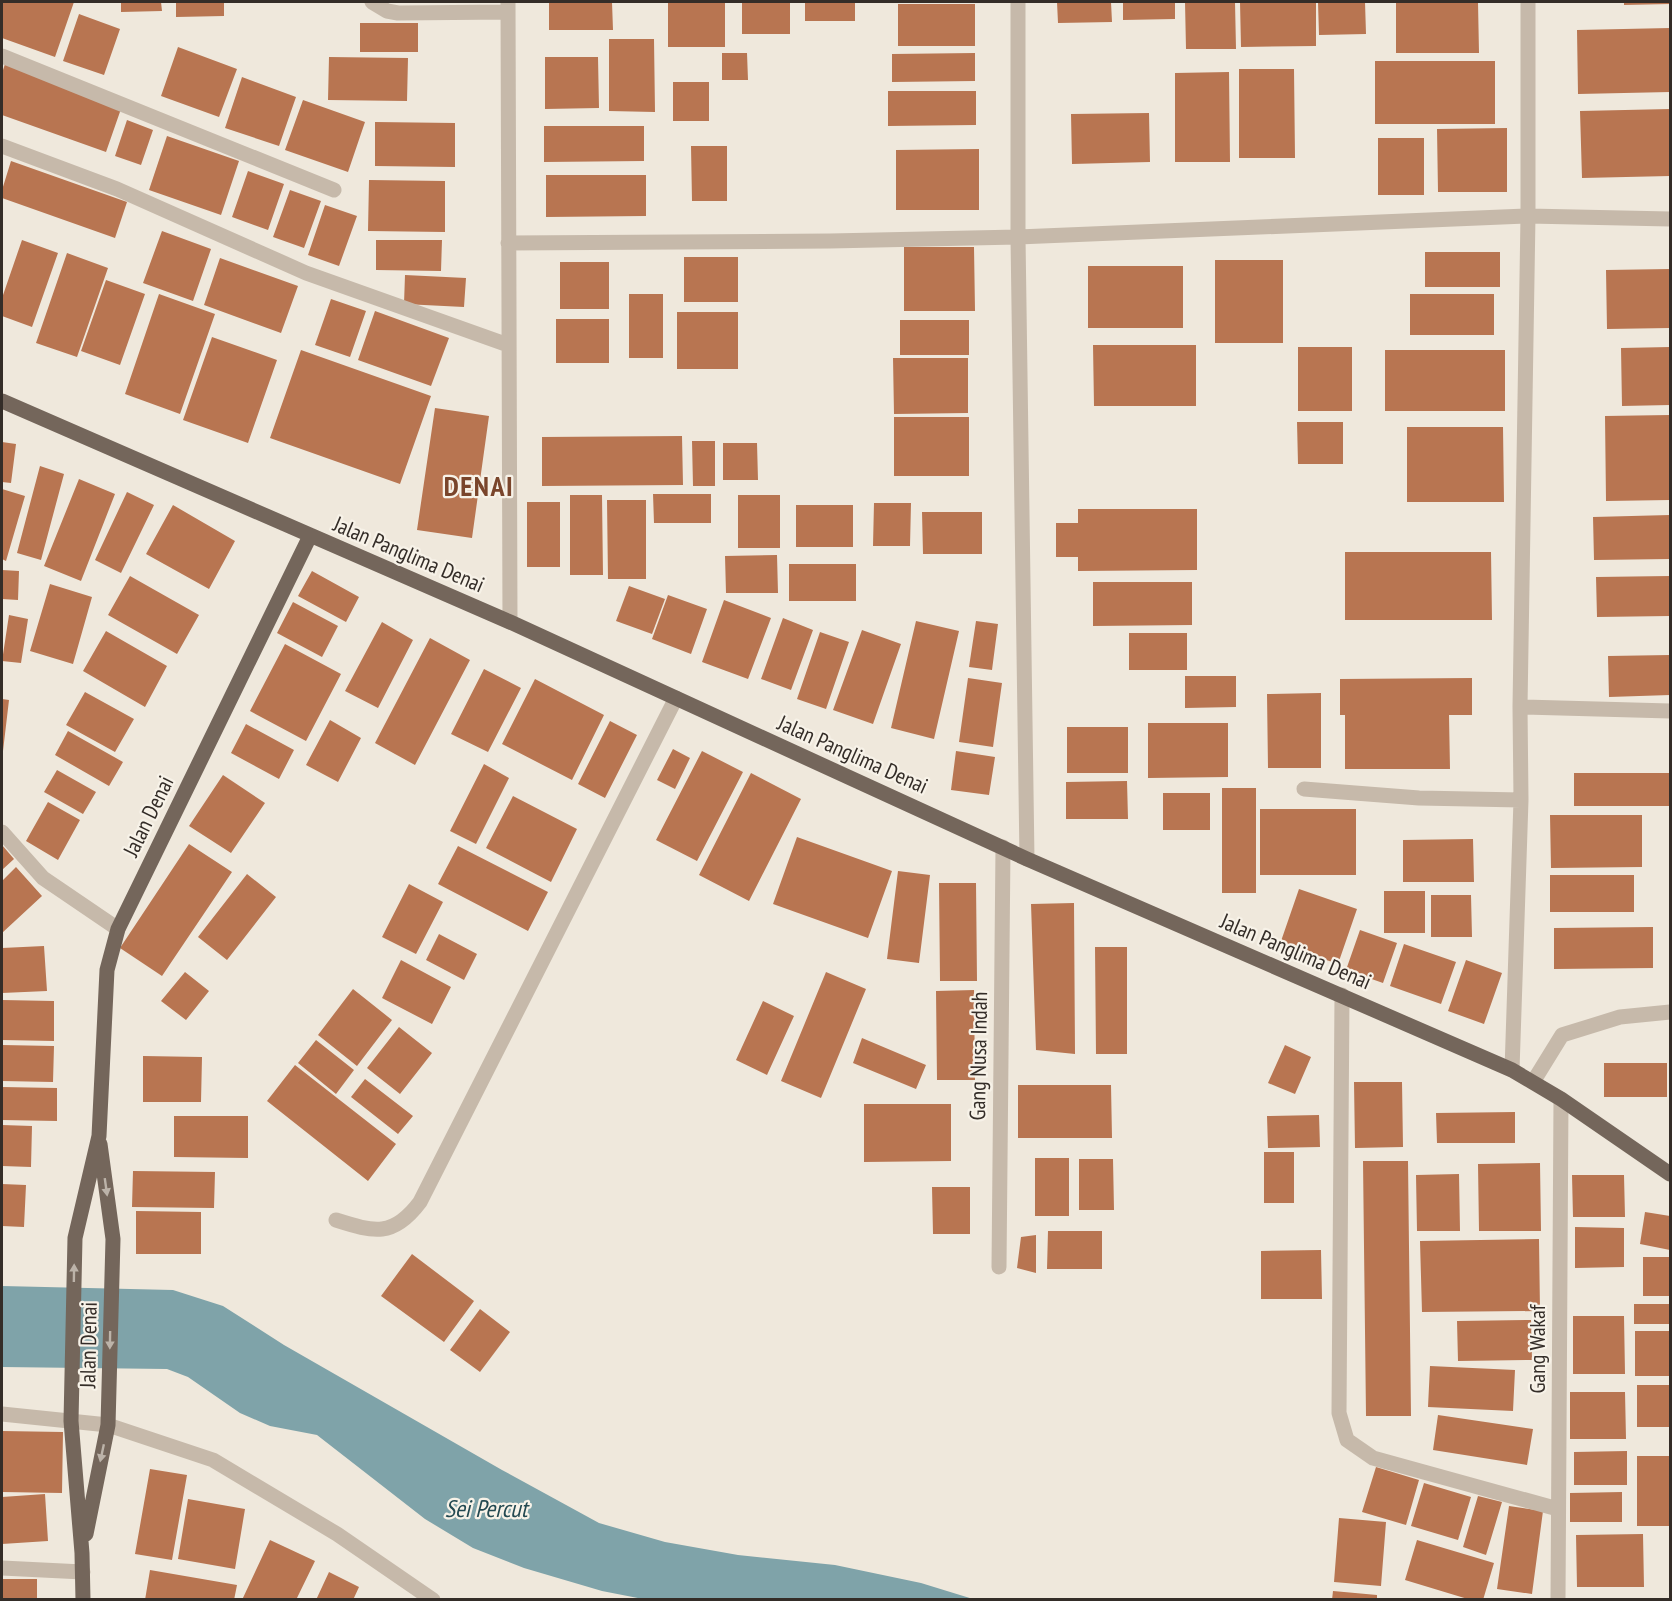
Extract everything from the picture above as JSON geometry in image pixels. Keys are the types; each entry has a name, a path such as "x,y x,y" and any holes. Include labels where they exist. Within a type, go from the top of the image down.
{"main road":[{"name":"Jalan Panglima Denai","path":"2,401 510,622 1027,859 1512,1070 1671,1174"},
{"name":"Jalan Denai","path":"82,1599 82,1553 72,1421 75,1238 99,1136 107,970 118,929 310,536"},
{"name":"Jalan Denai","path":"82,1553 108,1425 113,1239 99,1136"}],"street":[{"path":"372,2 387,11 398,13 508,7 510,622"},
{"path":"1018,2 1018,237 1027,859"},
{"path":"1512,1070 1521,800 1520,707 1528,216 1528,2"},
{"path":"2,56 334,190"},
{"path":"2,146 117,189 306,273 508,345"},
{"path":"508,243 1018,237 1528,216 1671,219"},
{"path":"336,1220 368,1230 391,1228 413,1211 420,1202 676,698"},
{"path":"1520,707 1671,711"},
{"path":"1304,789 1419,798 1521,800"},
{"path":"2,832 43,878 118,929"},
{"name":"Gang Nusa Indah","path":"999,1267 1003,847"},
{"path":"1342,995 1339,1413 1343,1432 1347,1440 1373,1458 1558,1509"},
{"path":"1533,1082 1562,1035 1620,1017 1671,1012"},
{"name":"Gang Wakaf","path":"1558,1599 1561,1100"},
{"path":"2,1414 108,1425 213,1460 337,1534 433,1599"},
{"path":"2,1568 83,1572"}],"water":[{"name":"Sei Percut","path":"2,1286 173,1290 223,1306 284,1345 599,1523 665,1542 738,1555 835,1565 921,1583 973,1599 648,1600 602,1591 524,1568 473,1548 425,1519 317,1435 270,1426 240,1413 188,1377 167,1369 2,1367"}],"building":[{"path":"2,2 74,2 55,57 2,38"},
{"path":"121,2 161,2 162,11 121,12"},
{"path":"176,2 224,2 224,16 176,17"},
{"path":"549,2 612,2 613,30 549,30"},
{"path":"668,2 725,2 725,47 668,47"},
{"path":"742,2 790,2 790,34 742,34"},
{"path":"805,2 855,2 855,21 805,21"},
{"path":"1057,2 1111,2 1112,22 1058,23"},
{"path":"1123,2 1175,2 1175,19 1123,20"},
{"path":"1185,2 1235,2 1236,49 1186,49"},
{"path":"1240,2 1316,2 1316,46 1241,47"},
{"path":"1318,2 1365,2 1366,34 1319,35"},
{"path":"1396,2 1478,2 1479,53 1396,53"},
{"path":"1624,2 1670,2 1670,4 1624,5"},
{"path":"898,4 975,4 975,46 898,46"},
{"path":"79,14 120,29 104,75 63,61"},
{"path":"360,23 418,23 418,52 360,52"},
{"path":"1670,28 1670,92 1578,94 1577,30"},
{"path":"609,39 654,39 655,112 609,111"},
{"path":"178,47 237,69 219,117 161,96"},
{"path":"722,53 747,53 748,80 722,80"},
{"path":"975,53 975,81 892,82 892,54"},
{"path":"329,57 408,58 407,101 328,100"},
{"path":"545,57 598,57 599,108 545,109"},
{"path":"1375,61 1495,61 1495,124 1375,124"},
{"path":"5,64 122,106 106,152 2,115 2,73"},
{"path":"1239,69 1294,69 1295,158 1239,158"},
{"path":"1229,72 1230,162 1175,162 1175,73"},
{"path":"242,77 296,97 279,146 225,128"},
{"path":"673,82 709,82 709,121 673,121"},
{"path":"888,91 976,91 976,125 888,126"},
{"path":"303,100 365,122 348,172 285,150"},
{"path":"1670,109 1670,176 1582,178 1580,111"},
{"path":"1149,113 1150,162 1072,164 1071,114"},
{"path":"127,120 153,130 141,165 115,156"},
{"path":"375,122 455,123 455,167 375,166"},
{"path":"544,126 644,126 644,161 544,162"},
{"path":"1507,128 1507,192 1438,192 1437,129"},
{"path":"167,136 239,161 221,215 149,190"},
{"path":"1378,138 1424,138 1424,195 1378,195"},
{"path":"691,146 727,146 727,201 692,201"},
{"path":"979,149 979,210 896,210 896,150"},
{"path":"11,161 127,202 115,238 2,198 2,190"},
{"path":"248,171 284,184 268,230 232,217"},
{"path":"546,175 646,175 646,216 546,217"},
{"path":"369,180 445,181 445,232 368,231"},
{"path":"290,190 321,201 304,248 273,237"},
{"path":"325,205 357,216 339,266 308,255"},
{"path":"162,231 211,249 193,301 143,283"},
{"path":"22,240 58,253 32,327 2,316 2,298"},
{"path":"376,240 442,240 441,271 376,270"},
{"path":"904,247 974,247 975,311 904,311"},
{"path":"1425,252 1500,252 1500,287 1425,287"},
{"path":"67,253 108,268 77,357 36,343"},
{"path":"684,257 738,257 738,302 684,302"},
{"path":"220,258 298,286 281,333 204,305"},
{"path":"1215,260 1283,260 1283,343 1215,343"},
{"path":"560,262 609,262 609,309 560,309"},
{"path":"1088,266 1183,266 1183,328 1088,328"},
{"path":"1670,269 1670,328 1607,329 1606,270"},
{"path":"405,275 466,278 464,307 404,304"},
{"path":"106,280 145,294 120,365 81,351"},
{"path":"159,294 215,314 180,414 125,394"},
{"path":"629,294 663,294 663,358 629,358"},
{"path":"1410,294 1494,294 1494,335 1410,335"},
{"path":"331,299 366,311 350,357 315,345"},
{"path":"375,311 449,338 431,386 358,360"},
{"path":"677,312 738,312 738,369 677,369"},
{"path":"556,319 609,319 609,363 556,363"},
{"path":"900,320 969,320 969,355 900,355"},
{"path":"212,337 277,360 248,443 183,420"},
{"path":"1093,345 1196,345 1196,406 1094,406"},
{"path":"1298,347 1352,347 1352,411 1298,411"},
{"path":"1670,347 1670,405 1622,406 1621,348"},
{"path":"301,350 431,396 400,484 270,438"},
{"path":"1385,350 1505,350 1505,411 1385,411"},
{"path":"893,358 968,358 968,413 894,414"},
{"path":"435,408 489,416 472,538 417,530"},
{"path":"1670,415 1670,500 1606,501 1605,416"},
{"path":"894,417 969,417 969,476 894,476"},
{"path":"1297,422 1343,422 1343,464 1298,464"},
{"path":"1407,427 1503,427 1504,502 1407,502"},
{"path":"682,436 683,485 542,486 542,437"},
{"path":"692,441 715,441 715,486 693,486"},
{"path":"2,442 16,444 11,483 2,482"},
{"path":"723,443 757,443 758,480 723,480"},
{"path":"40,466 64,474 41,560 17,553"},
{"path":"79,479 115,494 81,581 44,566"},
{"path":"2,489 25,496 6,561 2,559"},
{"path":"127,492 154,505 121,573 95,560"},
{"path":"653,494 711,494 711,523 654,523"},
{"path":"570,495 602,495 603,575 570,575"},
{"path":"738,495 780,495 780,548 738,548"},
{"path":"607,500 646,500 646,579 608,579"},
{"path":"527,502 560,502 560,567 527,567"},
{"path":"874,503 911,503 910,546 873,546"},
{"path":"173,505 235,541 209,589 146,554"},
{"path":"796,505 853,505 853,547 796,547"},
{"path":"1078,509 1197,509 1197,570 1078,571 1078,557 1056,557 1056,523 1078,523"},
{"path":"922,512 982,512 982,554 923,554"},
{"path":"1670,515 1670,559 1594,560 1593,517"},
{"path":"1345,552 1491,552 1492,620 1345,620"},
{"path":"777,555 778,593 726,593 725,556"},
{"path":"789,564 856,564 856,601 789,601"},
{"path":"2,570 19,571 18,600 2,599"},
{"path":"312,571 359,597 346,622 298,596"},
{"path":"130,576 199,615 177,654 108,615"},
{"path":"1670,576 1670,616 1597,617 1596,577"},
{"path":"1093,582 1192,582 1192,625 1093,626"},
{"path":"50,584 92,597 73,664 30,651"},
{"path":"629,586 665,599 652,634 616,621"},
{"path":"668,595 707,609 691,654 652,639"},
{"path":"724,600 771,618 748,679 702,662"},
{"path":"293,602 338,626 322,657 277,633"},
{"path":"9,615 28,619 21,663 2,661"},
{"path":"783,618 813,630 791,690 761,679"},
{"path":"916,621 959,631 934,739 891,728"},
{"path":"976,621 998,624 992,670 969,667"},
{"path":"382,622 413,640 378,708 345,691"},
{"path":"862,630 901,644 873,724 833,710"},
{"path":"106,631 167,666 145,707 83,671"},
{"path":"820,632 849,642 826,709 797,699"},
{"path":"1129,633 1187,633 1187,670 1129,670"},
{"path":"430,638 470,660 415,765 375,743"},
{"path":"285,644 341,674 306,741 250,711"},
{"path":"1670,655 1670,695 1609,697 1608,656"},
{"path":"484,669 521,688 488,752 451,734"},
{"path":"1185,676 1236,676 1236,707 1185,708"},
{"path":"968,678 1002,683 993,747 959,742"},
{"path":"1472,678 1472,715 1449,715 1450,769 1345,769 1345,715 1340,715 1340,679"},
{"path":"535,679 604,715 572,780 502,744"},
{"path":"85,692 134,719 115,752 66,725"},
{"path":"1321,693 1321,768 1268,768 1267,694"},
{"path":"2,699 9,700 3,751 2,751"},
{"path":"330,720 361,738 338,782 306,765"},
{"path":"610,721 637,735 605,798 578,784"},
{"path":"1148,723 1228,723 1228,777 1148,778"},
{"path":"246,724 294,750 279,779 231,753"},
{"path":"1067,727 1128,727 1128,773 1067,773"},
{"path":"68,731 123,762 109,786 55,755"},
{"path":"673,749 690,758 675,789 657,780"},
{"path":"702,751 743,772 697,861 656,840"},
{"path":"956,751 995,757 989,795 951,790"},
{"path":"484,764 509,778 476,844 450,831"},
{"path":"57,770 96,792 83,814 44,792"},
{"path":"751,773 801,799 749,901 699,875"},
{"path":"1574,773 1670,773 1670,806 1574,806"},
{"path":"223,775 265,803 231,853 189,826"},
{"path":"1127,781 1128,819 1066,819 1066,782"},
{"path":"1222,788 1256,788 1256,893 1222,893"},
{"path":"1163,793 1210,793 1210,830 1163,830"},
{"path":"513,796 577,829 551,882 486,848"},
{"path":"48,802 80,820 58,860 26,841"},
{"path":"1260,809 1356,809 1356,875 1260,875"},
{"path":"1550,815 1642,815 1642,867 1551,868"},
{"path":"797,837 892,871 868,938 773,904"},
{"path":"1473,839 1474,882 1403,882 1403,840"},
{"path":"189,844 232,872 162,976 120,948"},
{"path":"2,845 14,859 2,870"},
{"path":"458,846 548,892 528,931 438,884"},
{"path":"16,867 42,896 2,933 2,881"},
{"path":"898,871 930,875 919,963 887,959"},
{"path":"247,874 276,897 227,960 198,937"},
{"path":"1550,875 1634,875 1634,912 1550,912"},
{"path":"939,883 976,883 977,981 940,981"},
{"path":"409,884 443,902 416,954 382,937"},
{"path":"1299,889 1357,909 1338,964 1280,944"},
{"path":"1384,891 1425,891 1425,933 1384,933"},
{"path":"1431,895 1471,895 1472,937 1431,937"},
{"path":"1074,903 1075,1054 1036,1050 1031,904"},
{"path":"1653,927 1653,968 1554,969 1554,928"},
{"path":"1360,930 1397,943 1383,983 1346,970"},
{"path":"439,934 477,954 464,980 426,960"},
{"path":"1404,944 1456,962 1441,1004 1390,986"},
{"path":"44,946 47,991 2,993 2,948"},
{"path":"1095,947 1127,947 1127,1054 1096,1054"},
{"path":"401,960 451,987 432,1024 382,998"},
{"path":"1466,960 1502,973 1484,1024 1448,1011"},
{"path":"185,972 209,991 186,1020 161,1001"},
{"path":"826,972 866,989 821,1098 781,1081"},
{"path":"353,989 392,1020 357,1066 318,1035"},
{"path":"974,990 975,1080 937,1080 936,991"},
{"path":"2,1000 54,1001 54,1041 2,1040"},
{"path":"763,1001 794,1016 767,1075 736,1060"},
{"path":"399,1027 432,1053 400,1094 367,1068"},
{"path":"862,1038 926,1065 916,1089 853,1063"},
{"path":"316,1040 354,1070 336,1094 298,1063"},
{"path":"2,1045 54,1046 53,1082 2,1081"},
{"path":"1285,1045 1311,1057 1295,1094 1268,1083"},
{"path":"143,1056 202,1057 201,1102 143,1102"},
{"path":"1604,1063 1667,1063 1667,1097 1604,1097"},
{"path":"295,1065 396,1144 368,1181 267,1101"},
{"path":"365,1079 413,1116 398,1134 351,1097"},
{"path":"1354,1082 1402,1082 1403,1147 1355,1148"},
{"path":"1018,1085 1111,1085 1112,1138 1018,1138"},
{"path":"2,1087 57,1088 57,1121 2,1120"},
{"path":"864,1104 951,1104 951,1161 864,1162"},
{"path":"1515,1112 1515,1143 1437,1143 1436,1113"},
{"path":"1319,1115 1320,1147 1268,1148 1267,1116"},
{"path":"174,1116 248,1116 248,1158 174,1157"},
{"path":"2,1125 32,1126 31,1167 2,1166"},
{"path":"1264,1152 1294,1152 1294,1203 1264,1203"},
{"path":"1035,1158 1069,1158 1069,1216 1035,1216"},
{"path":"1079,1159 1113,1159 1114,1210 1079,1210"},
{"path":"1363,1161 1408,1161 1411,1416 1366,1416"},
{"path":"1540,1163 1541,1231 1479,1231 1478,1164"},
{"path":"133,1171 215,1172 214,1208 132,1207"},
{"path":"1459,1174 1460,1231 1417,1231 1416,1175"},
{"path":"1572,1175 1624,1175 1625,1217 1573,1217"},
{"path":"2,1184 26,1185 24,1227 2,1226"},
{"path":"932,1187 970,1187 970,1234 933,1234"},
{"path":"136,1211 201,1212 201,1254 136,1254"},
{"path":"1645,1212 1670,1216 1670,1250 1640,1244"},
{"path":"1575,1227 1624,1228 1624,1267 1575,1268"},
{"path":"1048,1231 1102,1231 1102,1269 1047,1269"},
{"path":"1036,1235 1036,1273 1017,1268 1021,1237"},
{"path":"1539,1239 1540,1311 1422,1312 1420,1241"},
{"path":"1321,1250 1322,1299 1261,1299 1261,1251"},
{"path":"412,1254 474,1301 444,1342 381,1296"},
{"path":"1643,1257 1670,1257 1670,1296 1643,1296"},
{"path":"1634,1304 1670,1304 1670,1324 1634,1324"},
{"path":"480,1309 510,1332 480,1372 450,1350"},
{"path":"1573,1316 1624,1316 1625,1374 1573,1374"},
{"path":"1531,1320 1532,1360 1458,1361 1457,1321"},
{"path":"1635,1331 1670,1331 1670,1376 1635,1376"},
{"path":"1430,1366 1515,1370 1513,1411 1428,1407"},
{"path":"1637,1385 1670,1385 1670,1427 1637,1427"},
{"path":"1570,1392 1625,1392 1626,1439 1570,1439"},
{"path":"1438,1415 1533,1429 1527,1465 1433,1450"},
{"path":"2,1431 63,1432 62,1493 2,1492"},
{"path":"1627,1451 1627,1485 1574,1485 1574,1452"},
{"path":"1637,1456 1670,1456 1670,1526 1637,1526"},
{"path":"1376,1467 1419,1480 1406,1525 1362,1512"},
{"path":"150,1469 187,1475 172,1560 135,1554"},
{"path":"1424,1483 1471,1497 1458,1540 1411,1526"},
{"path":"1622,1492 1622,1522 1570,1522 1570,1493"},
{"path":"45,1494 48,1541 2,1544 2,1497"},
{"path":"1478,1496 1502,1502 1486,1555 1463,1547"},
{"path":"188,1499 245,1509 235,1569 178,1559"},
{"path":"1509,1506 1543,1511 1532,1594 1497,1589"},
{"path":"1339,1518 1386,1522 1381,1586 1334,1582"},
{"path":"1643,1534 1644,1587 1577,1587 1576,1535"},
{"path":"270,1540 315,1561 296,1600 242,1600"},
{"path":"1417,1540 1494,1563 1483,1600 1471,1600 1405,1580"},
{"path":"150,1570 237,1585 234,1600 145,1600"},
{"path":"329,1572 359,1587 353,1600 316,1600"},
{"path":"2,1579 37,1579 37,1600 2,1600"},
{"path":"1333,1591 1377,1595 1377,1600 1332,1600"}],"district":[{"name":"DENAI","path":"479,485"}]}
